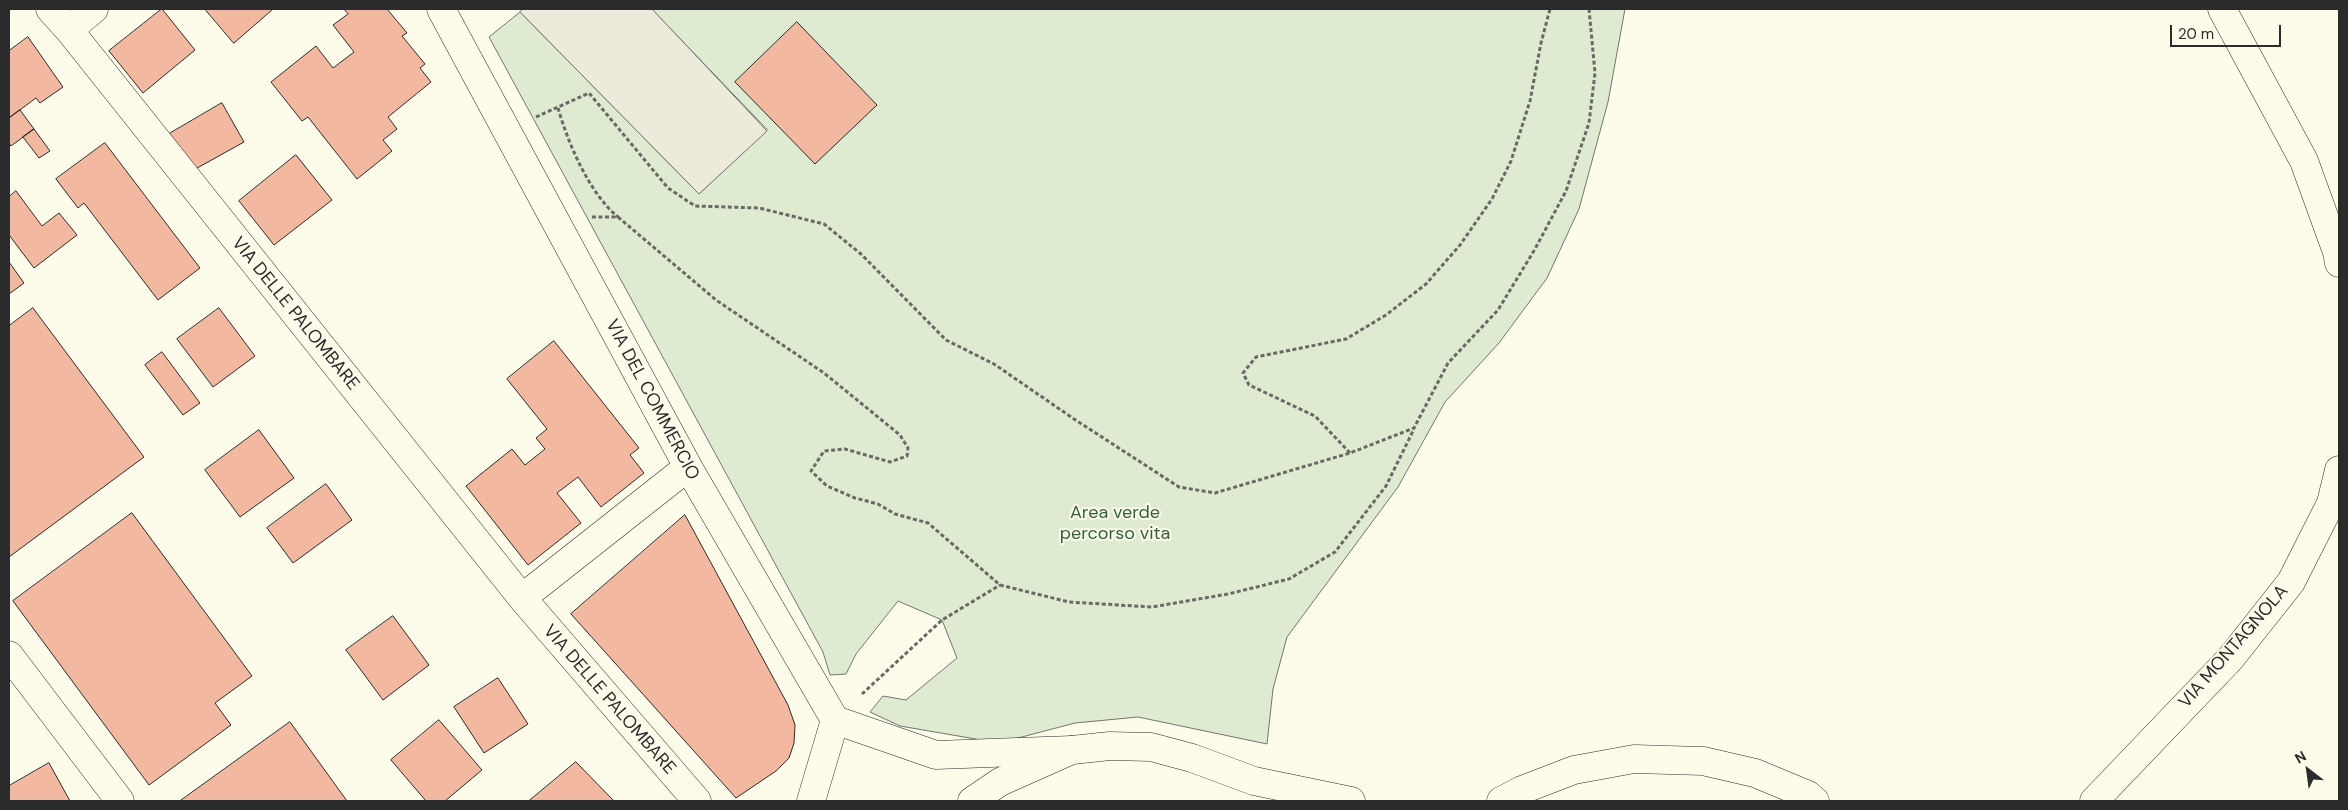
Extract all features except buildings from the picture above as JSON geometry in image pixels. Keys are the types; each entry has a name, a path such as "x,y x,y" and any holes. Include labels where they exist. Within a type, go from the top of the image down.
{"street":[{"name":"VIA DELLE PALOMBARE","path":"50,9 69,30 522,598 697,801"},
{"path":"69,30 94,9"},
{"name":"VIA DEL COMMERCIO","path":"441,9 688,467 835,720"},
{"path":"2222,9 2304,161 2337,252 2339,263"},
{"path":"522,598 688,467"},
{"name":"VIA MONTAGNOLA","path":"2094,801 2230,659 2291,582 2331,503 2339,470"},
{"path":"9,655 120,801"},
{"path":"809,798 835,720 936,755 1072,750 1110,746 1150,748 1192,758 1254,781 1351,801"},
{"path":"972,801 1000,782 1072,750"},
{"path":"1501,801 1522,790 1574,770 1634,759 1703,760 1755,773 1808,795 1815,801"},
{"path":"1254,781 1274,801"}],"path":[{"path":"1350,453 1315,416 1249,385 1243,372 1256,358 1346,339 1386,315 1426,284 1460,245 1492,199 1511,161 1530,101 1550,9"},
{"path":"558,108 565,132 604,205 716,300 824,373 900,434 908,448 907,456 890,462 845,449 824,451 811,471 827,486 855,498 878,504 895,514 928,522 1000,585 1070,602 1152,607 1228,594 1289,579 1335,552 1386,486 1448,363 1498,310 1536,249 1566,191 1589,123 1595,72 1589,9"},
{"path":"506,131 589,94 668,188 695,206 759,208 824,224 861,254 946,340 994,364 1074,419 1180,487 1215,493 1350,453 1414,428"},
{"path":"553,216 618,217"},
{"path":"835,720 942,620 1000,585"}],"green space":[{"name":"Area verde percorso vita","path":"652,9 1625,9 1608,102 1579,209 1547,278 1499,343 1445,402 1398,487 1287,637 1273,689 1267,744 1138,717 1075,723 999,743 900,726 870,712 883,696 906,700 957,658 942,620 898,601 856,654 846,674 830,675 823,652 489,37 520,12 699,194 767,130"}],"shaded area":[{"path":"523,9 652,9 767,131 699,194 520,12"}]}
